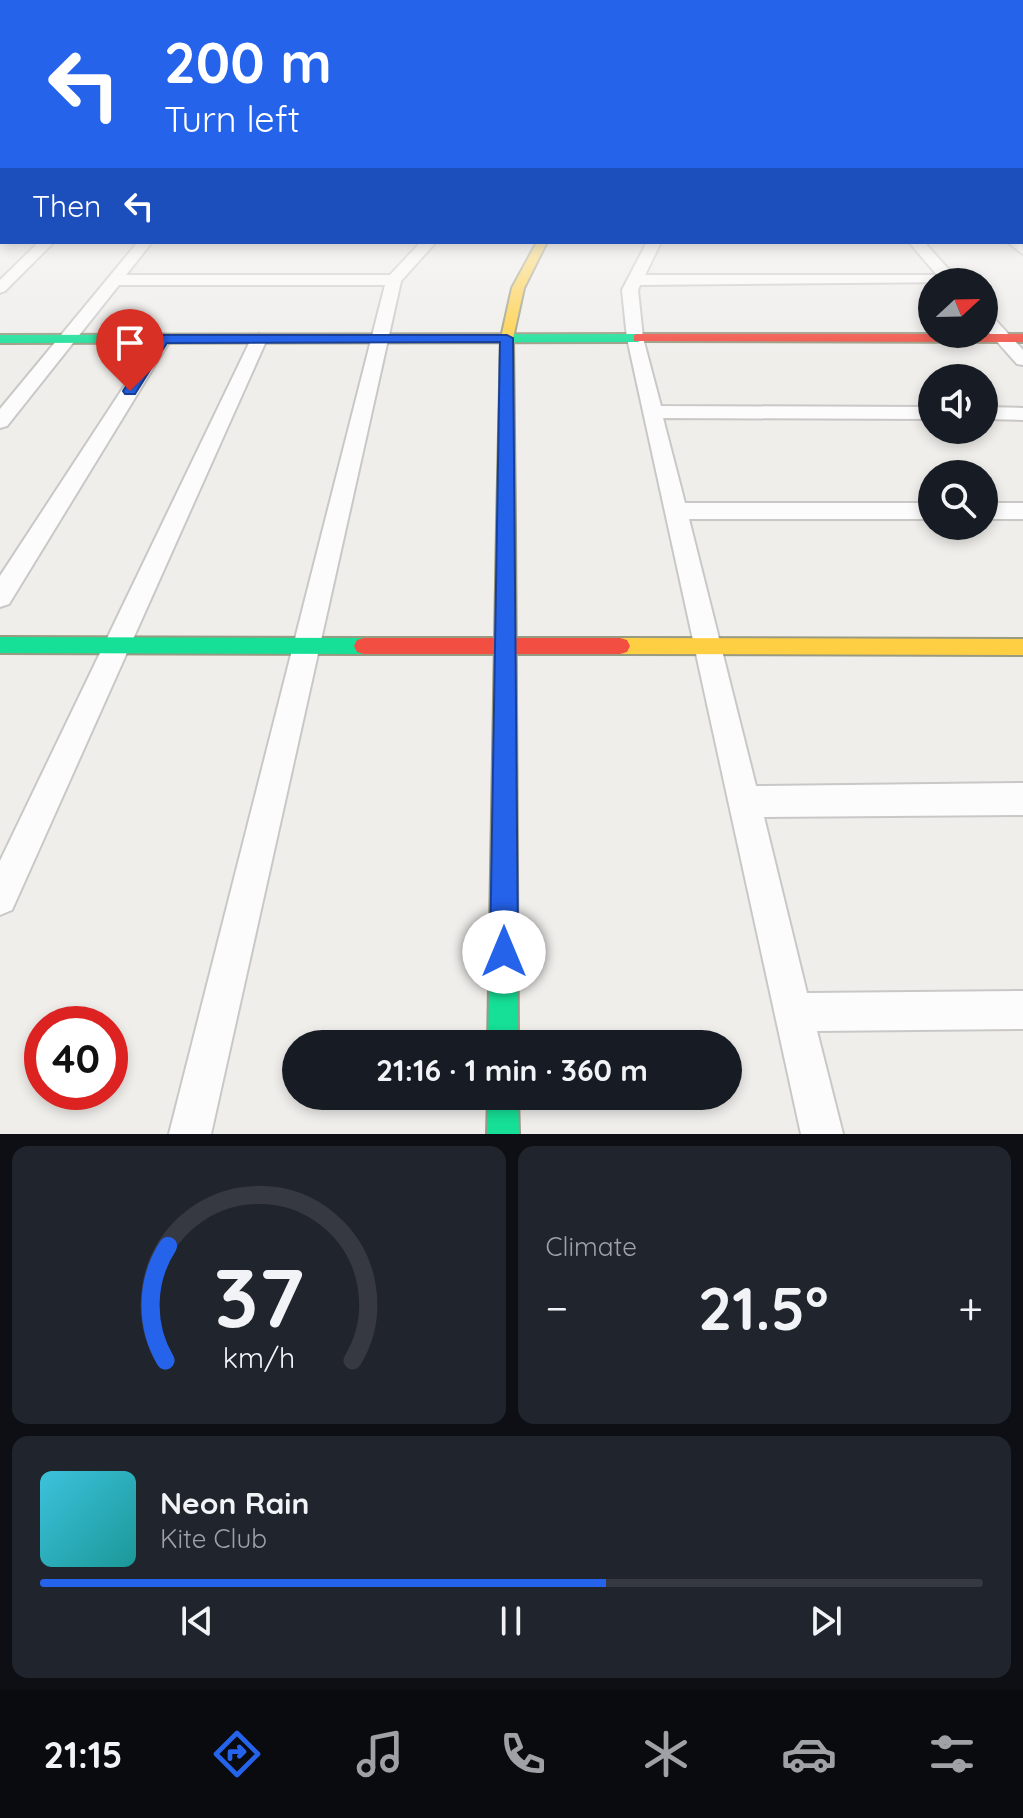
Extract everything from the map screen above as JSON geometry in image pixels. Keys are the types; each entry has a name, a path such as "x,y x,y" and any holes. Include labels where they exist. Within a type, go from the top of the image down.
{"street":[{"path":"0,288 35,254"},
{"path":"0,422 135,254"},
{"path":"190,1134 394,280 418,254"},
{"path":"503,1030 507,338 512,301 523,269 534,254"},
{"path":"648,254 634,280 628,301 635,338 822,1134"},
{"path":"114,280 394,280"},
{"path":"634,280 918,281"},
{"path":"998,332 1023,360"},
{"path":"0,339 1023,338"},
{"path":"0,597 163,339"},
{"path":"0,898 259,339"},
{"path":"653,412 918,413"},
{"path":"998,413 1023,414"},
{"path":"676,511 918,511"},
{"path":"998,511 1023,511"},
{"path":"0,645 1023,647"},
{"path":"744,802 1023,799"},
{"path":"794,1012 1023,1010"},
{"path":"503,1110 503,1134"}],"traffic: fast":[{"path":"0,339 638,338"},
{"path":"503,1030 506,526"},
{"path":"0,645 364,646"},
{"path":"503,1110 503,1134"}],"traffic: slow":[{"path":"506,526 507,338 518,288 536,254"},
{"path":"620,646 1023,647"}],"traffic: jam":[{"path":"638,338 1023,338"},
{"path":"364,646 620,646"}],"route":[{"path":"130,391 163,339 507,338 504,952"}]}
